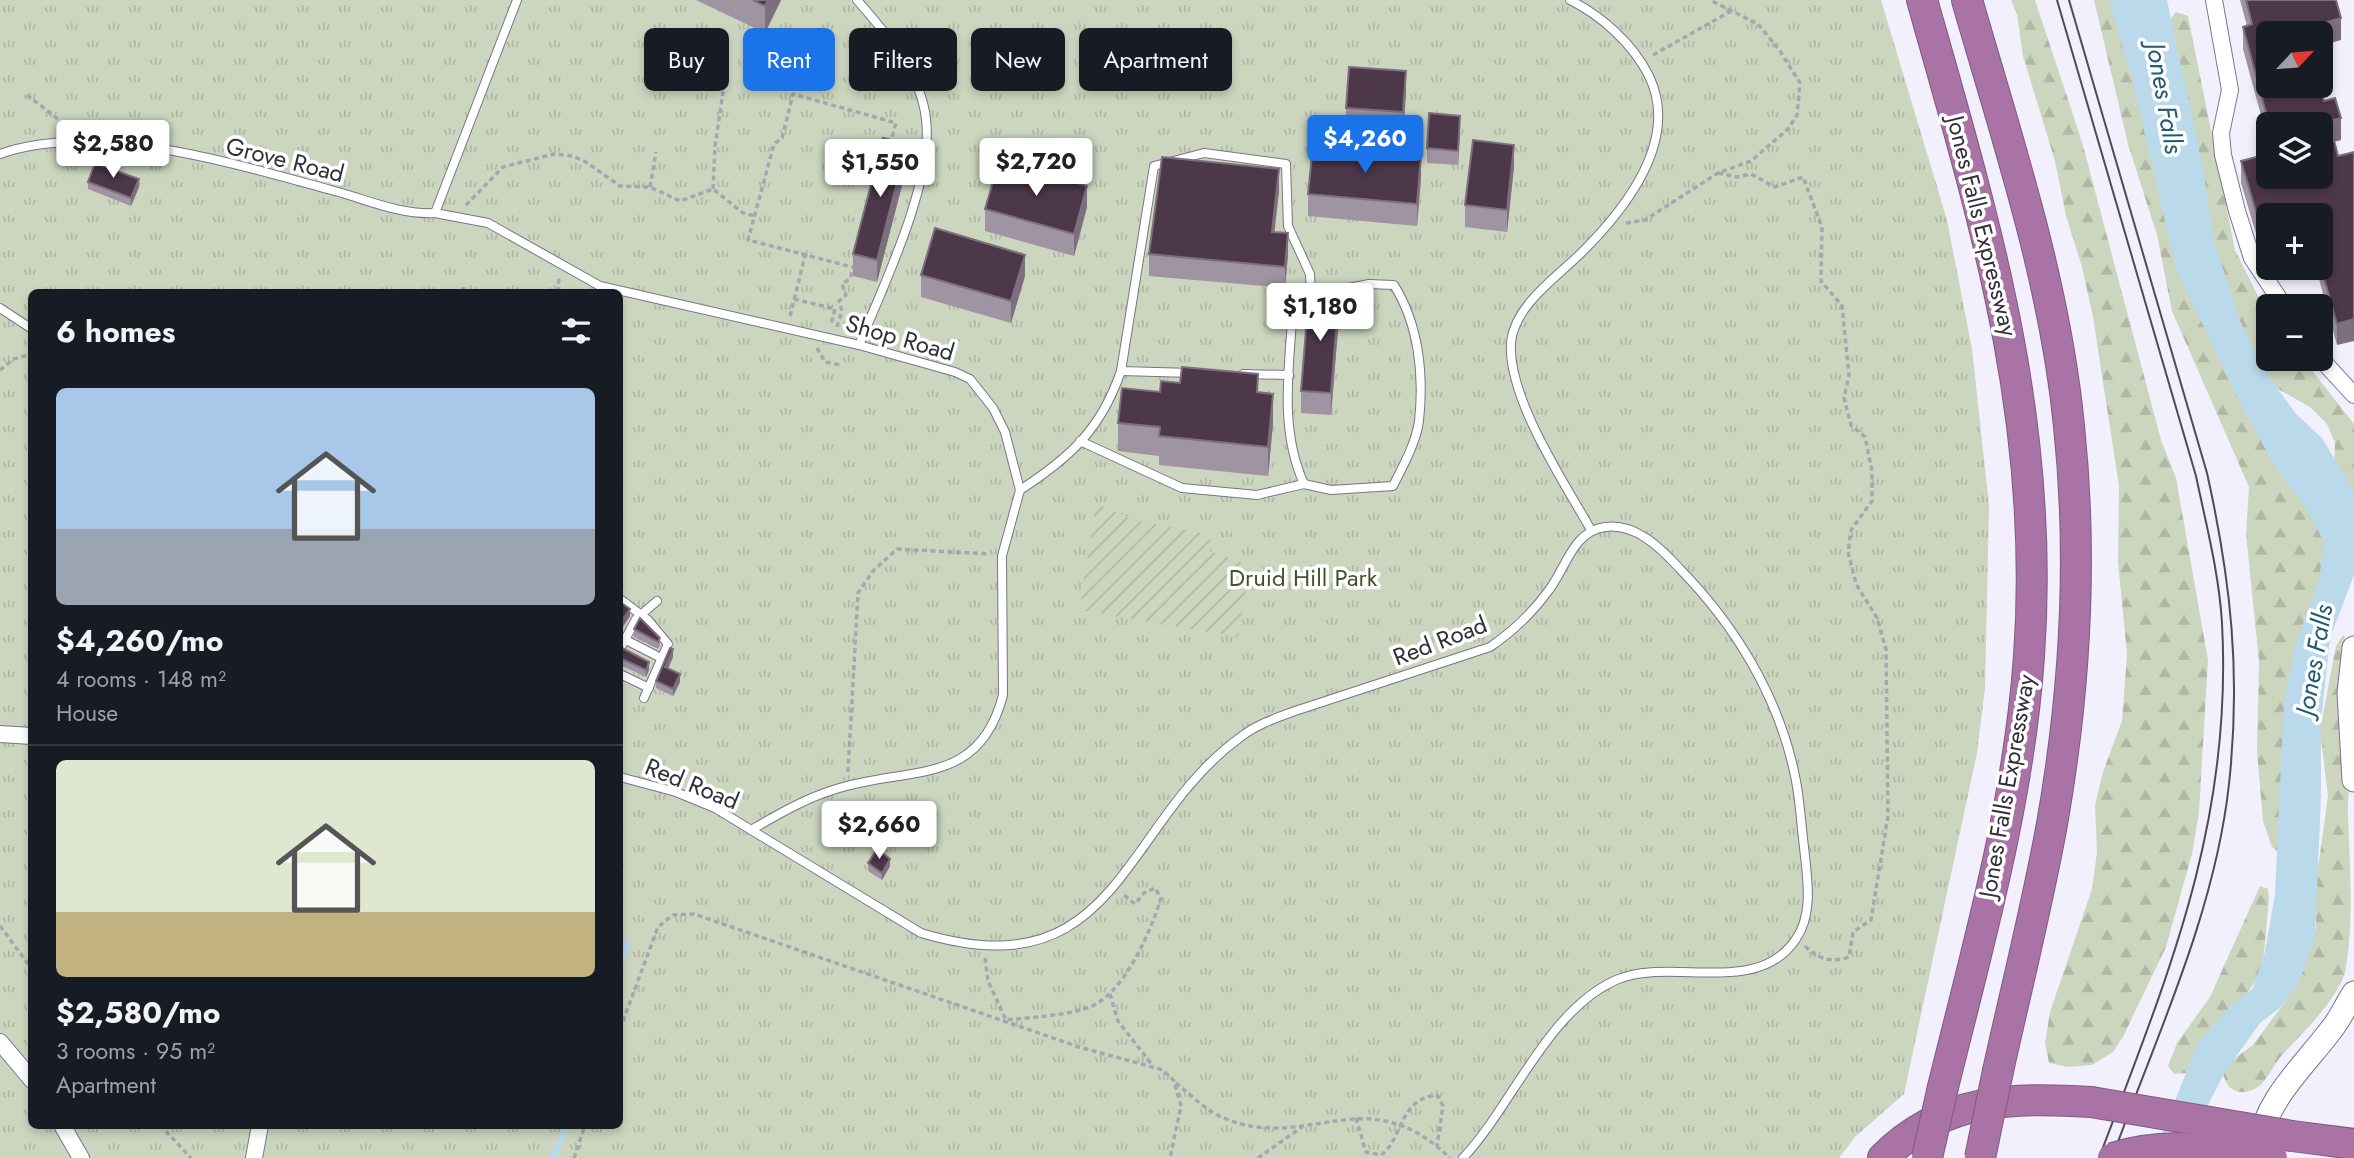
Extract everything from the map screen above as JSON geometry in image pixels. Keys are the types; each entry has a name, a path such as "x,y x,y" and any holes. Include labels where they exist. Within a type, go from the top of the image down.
{"highway":[{"name":"Jones Falls Expressway","path":"1922,0 1978,195 1998,281 2017,373 2031,514 2029,657 2020,741 2001,846 1927,1158"},
{"name":"Jones Falls Expressway","path":"1967,0 2019,183 2058,350 2069,425 2076,559 2073,663 2054,811 1980,1158"},
{"path":"1883,1158 1904,1140 1944,1117 1988,1102 2040,1098 2091,1102 2354,1144"},
{"path":"2113,1158 2156,1148 2190,1147 2272,1158"}],"street":[{"path":"2214,0 2230,90 2229,104 2222,117 2223,155 2252,258 2276,294"},
{"path":"2332,371 2354,395"},
{"path":"2354,648 2349,693 2354,780"},
{"path":"0,734 28,736"},
{"path":"2258,1158 2261,1136 2269,1114 2286,1086 2333,1028 2354,993"},
{"path":"0,1042 28,1075"},
{"path":"64,1129 81,1158"},
{"path":"254,1158 259,1129"}],"lane":[{"path":"435,213 517,0"},
{"path":"857,0 901,56 919,90 926,119 922,173 912,207 859,345"},
{"path":"1463,1158 1558,1028 1596,990 1638,972 1663,970 1722,973 1747,970 1787,951 1798,937 1808,903 1796,777 1780,725 1745,649 1722,614 1648,539 1624,527 1591,530 1522,400 1512,369 1511,340 1519,320 1539,291 1613,220 1635,187 1654,148 1658,119 1655,97 1642,61 1615,31 1570,0"},
{"name":"Grove Road","path":"0,154 30,144 67,141 170,151 332,190 414,214 435,213"},
{"path":"1020,491 1098,425 1122,371 1154,166 1204,153 1286,164 1288,226 1310,274 1311,296"},
{"name":"Shop Road","path":"435,213 488,223 600,286 613,289"},
{"path":"1080,441 1182,488 1257,495 1304,484 1331,490 1393,486 1419,422 1419,352 1409,309 1394,285 1369,284 1311,296 1293,304 1286,425 1294,463 1304,484"},
{"name":"Shop Road","path":"623,291 859,345 970,379 983,391 1005,432 1020,491 1002,556 1003,695 998,712 978,747 953,764 847,786 809,800 751,830"},
{"path":"0,308 28,326"},
{"path":"1122,371 1205,373"},
{"path":"1233,373 1289,375"},
{"name":"Red Road","path":"623,778 676,792 715,808 921,933 954,943 984,947 1009,946 1068,926 1088,913 1114,887 1205,768 1242,736 1263,723 1490,647 1506,636 1550,590 1574,547 1591,530"},
{"path":"623,601 667,640 668,647 644,698"},
{"path":"623,637 640,614 657,601"},
{"path":"623,639 661,663"},
{"path":"623,650 661,663"},
{"path":"623,675 649,688"}],"path":[{"path":"1613,220 1626,224 1645,220 1718,173 1751,161 1788,129 1797,115 1800,83 1758,24 1710,0"},
{"path":"1642,61 1733,10"},
{"path":"713,189 715,146 723,91"},
{"path":"27,94 59,120 67,141"},
{"path":"794,299 835,309 831,327 837,328 842,311 839,301 847,293 842,284 850,279 854,268 748,240 774,144 782,138 793,94 896,122 889,148"},
{"path":"650,187 656,152"},
{"path":"459,216 494,173 514,162 554,154 573,156 586,162 620,186 650,187 680,201 713,189"},
{"path":"1718,173 1737,177 1751,174 1775,187 1803,177 1822,227 1821,281 1842,306 1849,375 1844,398 1851,425 1865,437 1872,471 1872,501 1852,530 1848,552 1856,584 1877,618 1886,649 1888,816 1871,920 1853,932 1849,957 1837,962 1813,954 1798,937"},
{"path":"713,189 743,213 755,216"},
{"path":"786,328 805,255"},
{"path":"463,289 464,284"},
{"path":"0,369 13,359 28,355"},
{"path":"829,363 841,365"},
{"path":"847,786 858,593 873,571 897,549 1002,556"},
{"path":"1006,1020 1088,1008 1110,994 1142,945 1160,898 1160,892 1150,889 1135,904 1114,887"},
{"path":"623,1021 658,927 673,915 682,913 710,918 1088,1050 1153,1066"},
{"path":"0,926 28,964"},
{"path":"985,959 989,981 1006,1020"},
{"path":"1110,994 1118,1021 1153,1066 1224,1118 1267,1126 1302,1127 1356,1118 1398,1122 1437,1146 1450,1158"},
{"path":"1170,1158 1181,1106 1174,1081"},
{"path":"1356,1118 1360,1143 1366,1152 1373,1156 1388,1150 1398,1122 1421,1101 1437,1095 1443,1106 1437,1146"},
{"path":"1258,1158 1302,1127"},
{"path":"164,1129 191,1158"},
{"path":"574,1158 584,1129"}],"green space":[{"name":"Druid Hill Park","path":"0,0 1881,0 1947,220 1972,349 1989,505 1985,689 1977,753 1904,1094 1855,1137 1839,1158 0,1158"},
{"path":"2011,0 2035,0 2082,142 2161,440 2176,478 2208,660 2199,812 2192,854 2166,947 2123,1037 2113,1052 2092,1065 2068,1067 2049,1063 2045,1043 2050,1012 2092,889 2097,852 2095,805 2103,772 2122,721 2127,654 2118,562 2119,486 2093,317 2082,267 2066,216 2055,161 2023,56 2017,14"},
{"path":"2094,0 2138,0 2178,191 2256,359 2256,371 2262,371 2329,516 2282,855 2272,847 2263,821 2257,752 2259,661 2246,534 2249,487 2172,311 2157,235 2128,144"},
{"path":"2176,12 2188,16 2235,250 2257,294 2256,363 2247,352 2220,297 2168,21"},
{"path":"2263,371 2312,371 2354,424 2354,535 2334,465 2335,443 2327,424 2310,407 2278,389"},
{"path":"1096,504 1138,521 1211,535 1209,551 1250,565 1238,637 1079,610"},
{"path":"2343,635 2346,640 2350,773 2350,915 2345,973 2334,996 2279,1058 2262,1083 2251,1091 2236,1091 2228,1085 2223,1074 2231,1061 2253,1045 2288,998 2316,928 2316,883 2328,796 2320,730 2336,646"},
{"path":"2260,886 2268,889 2269,898 2264,954 2257,979 2190,1073 2174,1074 2168,1066 2177,1043 2210,997"}],"water":[{"name":"Jones Falls","path":"2109,0 2167,0 2203,168 2214,239 2238,317 2256,353 2256,371 2265,371 2296,414 2322,438 2354,491 2354,575 2330,638 2321,720 2321,796 2315,936 2299,983 2281,1007 2260,1023 2225,1072 2189,1141 2152,1158 2198,1043 2232,1005 2253,988 2265,952 2275,894 2284,703 2295,645 2319,580 2324,542 2308,511 2279,473 2243,409 2176,269 2132,78"}],"building":[{"path":"753,0 768,0 765,6"},
{"path":"2246,0 2336,0 2341,18 2331,21 2256,21 2256,76 2243,27 2252,24"},
{"path":"1349,67 1406,71 1403,112 1346,108"},
{"path":"2262,98 2323,98 2324,101 2335,98 2341,118 2333,120 2333,112 2266,112"},
{"path":"1429,113 1460,116 1458,151 1427,148"},
{"path":"2333,137 2338,156 2354,152 2354,319 2337,324 2333,294 2328,294 2325,280 2333,280 2333,203 2256,203 2256,212 2241,161 2256,157 2256,189 2333,189"},
{"path":"883,138 907,144 877,260 853,254"},
{"path":"1473,140 1514,145 1507,210 1465,205"},
{"path":"1313,146 1421,156 1417,204 1308,194"},
{"path":"1162,157 1279,169 1272,232 1288,233 1285,267 1149,254"},
{"path":"999,161 1087,186 1074,234 985,209"},
{"path":"95,163 139,179 131,198 88,182"},
{"path":"935,228 1025,255 1011,301 921,275"},
{"path":"1309,292 1339,295 1331,393 1301,391"},
{"path":"1182,367 1258,374 1257,392 1273,394 1268,447 1159,436 1160,427 1118,423 1122,388 1160,392 1161,381 1180,383"},
{"path":"623,604 630,609 623,619"},
{"path":"640,618 660,638 658,642 634,629"},
{"path":"670,648 673,649 665,667 680,674 673,689 656,681"},
{"path":"623,649 649,662 646,670 623,659"},
{"path":"877,849 890,859 882,873 868,863"}],"waterway":[{"path":"623,958 628,943"},
{"path":"552,1158 566,1129"}],"tram line":[{"path":"2057,0 2196,476 2215,567 2222,623 2223,696 2217,765 2206,832 2171,961 2099,1158"},
{"path":"2069,0 2207,473 2228,590 2234,666 2229,784 2211,880 2182,974 2112,1158"}]}
